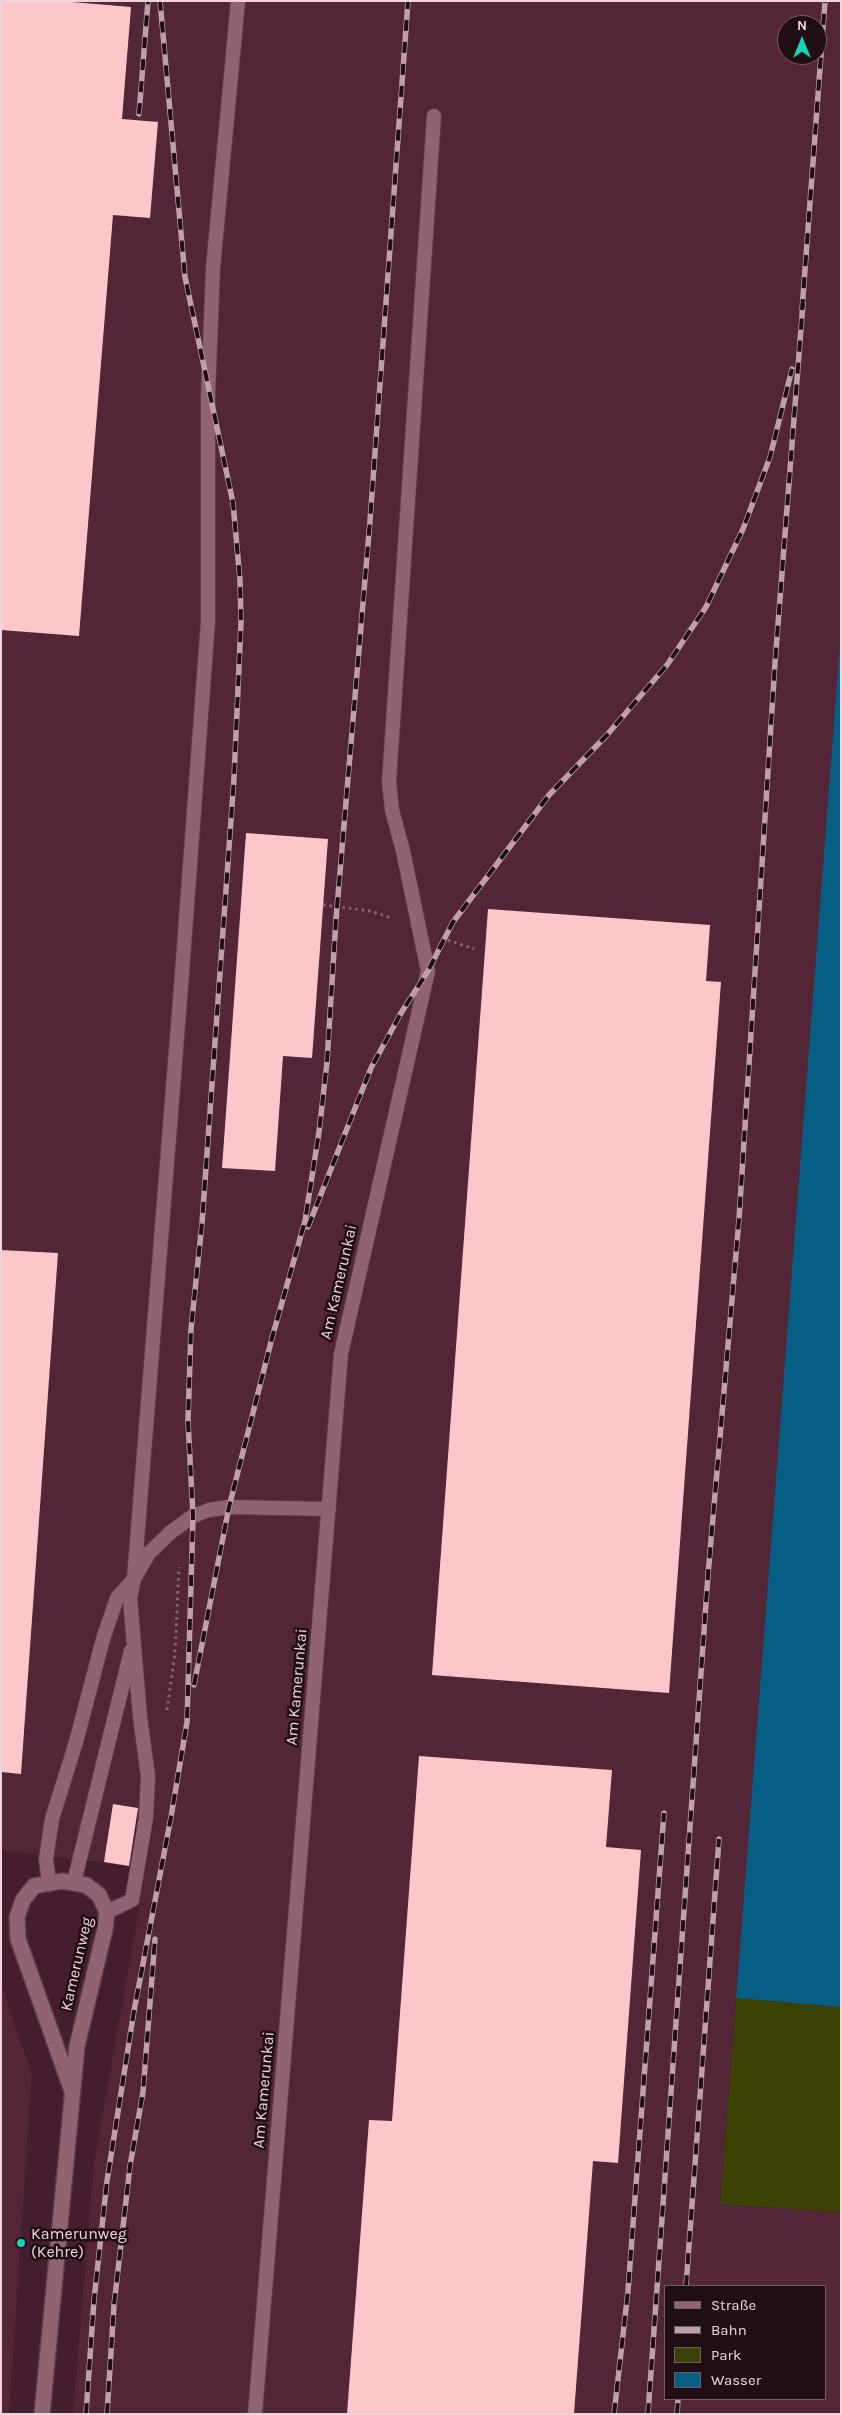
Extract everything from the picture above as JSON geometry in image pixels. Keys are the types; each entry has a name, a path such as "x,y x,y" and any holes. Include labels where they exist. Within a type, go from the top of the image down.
{"street":[{"name":"Kamerunweg","path":"42,2414 77,2046 105,1929 107,1912 99,1895 86,1885 74,1882 49,1882 34,1886 23,1900 18,1918 18,1938 72,2091"}],"lane":[{"path":"107,1912 132,1900 146,1818 148,1776 140,1717 130,1598 134,1579 208,621 208,395 213,268 238,1"},
{"name":"Am Kamerunkai","path":"255,2414 341,1354 428,971 403,851 392,810 389,782 434,116"},
{"path":"49,1882 46,1860 52,1819 76,1742 103,1639 117,1598 134,1579 149,1553 171,1532 193,1516 209,1510 229,1508 329,1509"},
{"path":"74,1882 134,1638"}],"shaded area":[{"path":"1,1 841,1 841,630 720,2204 841,2212 841,2414 73,2414 94,2162 155,1820 137,1818 129,1866 1,1850"},
{"path":"1,1982 32,2073 9,2414 1,2414"}],"green space":[{"path":"736,1998 841,2007 841,2212 720,2204"}],"water":[{"path":"841,630 841,2007 736,1998"}],"building":[{"path":"1,1 60,1 131,7 122,119 158,122 150,218 113,215 79,636 1,630"},
{"path":"246,833 328,839 312,1058 283,1056 275,1171 222,1168"},
{"path":"488,909 710,925 706,981 721,982 669,1693 432,1675"},
{"path":"1,1250 58,1253 21,1774 1,1772"},
{"path":"419,1756 612,1770 606,1847 641,1850 618,2163 593,2161 574,2414 347,2414 369,2120 392,2121"},
{"path":"113,1804 138,1808 129,1866 104,1862"}],"railway":[{"path":"139,114 148,1"},
{"path":"86,2414 94,2300 107,2181 134,2011 187,1722 193,1516 188,1421 191,1329 202,1223 234,778 241,622 240,580 233,503 185,277 160,1"},
{"path":"194,1685 229,1507 272,1338 305,1221 319,1132 327,1062 336,919 370,521 408,1"},
{"path":"802,310 825,1"},
{"path":"648,2414 708,1575 739,1219 775,663 803,303"},
{"path":"308,1227 371,1068 401,1013 428,971 453,922 549,795 606,736 667,665 706,607 743,529 770,457 792,369"},
{"path":"614,2414 628,2291 664,1813"},
{"path":"686,2285 719,1839"},
{"path":"107,2414 114,2305 130,2166 143,2092 155,1939"},
{"path":"677,2414 678,2400"}],"place":[{"name":"Kamerunweg (Kehre)","path":"21,2243"}]}
